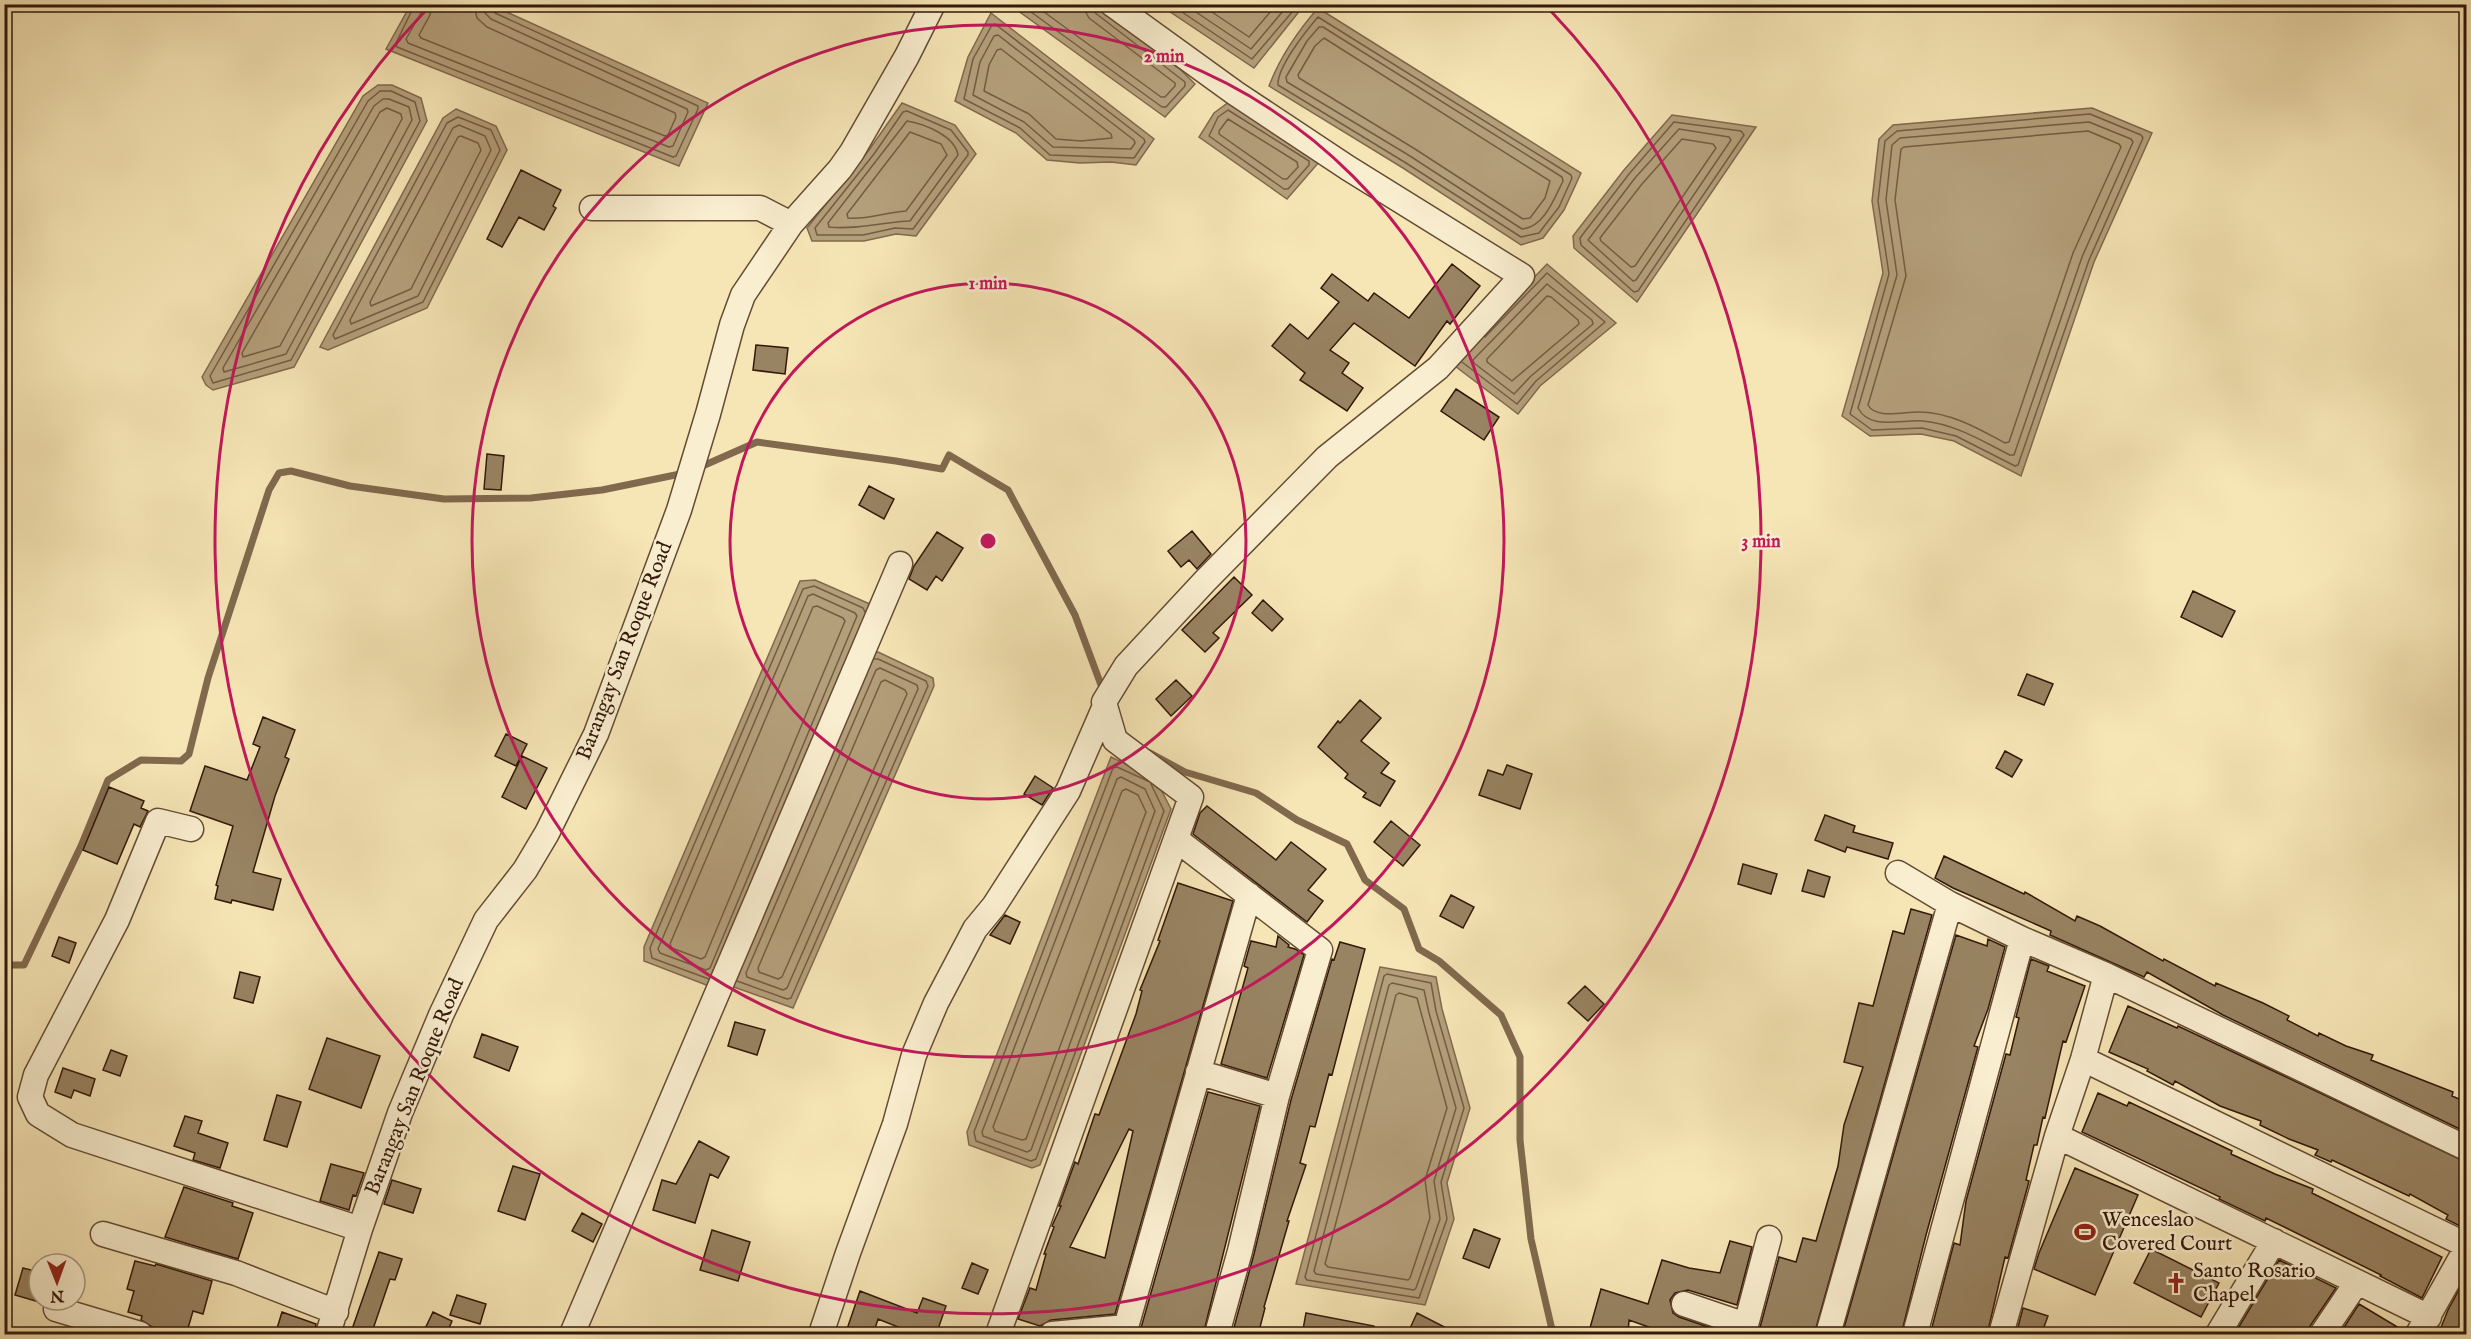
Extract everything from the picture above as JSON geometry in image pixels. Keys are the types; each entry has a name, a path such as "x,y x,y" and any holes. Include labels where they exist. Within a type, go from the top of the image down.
{"street":[{"name":"Barangay San Roque Road","path":"328,1335 360,1229 400,1113 441,1014 486,920 525,870 547,833 596,734 679,510 732,325 743,295 791,224 840,169 852,152 907,56 933,4"},
{"path":"998,1335 1191,797 1114,740 1104,702 1126,666 1205,581 1327,457 1438,368 1522,276 1348,168 1245,100 1112,4"},
{"path":"592,208 760,208 791,224"},
{"path":"572,1335 900,564"},
{"path":"821,1335 895,1124 914,1055 936,1003 975,929 994,906 1068,791 1105,706"},
{"path":"191,829 158,821 117,920 36,1076 30,1097 38,1114 72,1135 360,1229"},
{"path":"1177,840 1320,950 1277,1096 1240,1251 1217,1335"},
{"path":"1898,873 1950,904 2022,939 2106,975 2466,1148"},
{"path":"1052,1335 1125,1331 1249,895"},
{"path":"1828,1335 1950,904"},
{"path":"1915,1335 2022,939"},
{"path":"2001,1335 2056,1136 2083,1059 2106,975"},
{"path":"2056,1136 2356,1282 2424,1326 2466,1247 2083,1059"},
{"path":"1198,1072 1277,1096"},
{"path":"103,1234 236,1273 336,1312"},
{"path":"1684,1304 1745,1330 1769,1238"},
{"path":"2218,1335 2274,1241"},
{"path":"2322,1335 2356,1282"},
{"path":"66,1312 140,1335"}],"water":[{"path":"411,4 491,5 708,103 679,166 386,49"},
{"path":"1160,4 1305,4 1254,68 1160,5"},
{"path":"1010,5 1094,5 1181,70 1195,84 1165,117"},
{"path":"1318,8 1581,173 1564,210 1543,238 1521,245 1403,168 1269,86 1290,45"},
{"path":"991,13 1154,139 1136,165 1047,160 1016,133 955,101 968,57"},
{"path":"378,85 392,85 421,98 427,121 294,367 213,390 206,385 202,377 363,96"},
{"path":"1229,102 1320,161 1287,199 1199,137 1214,113"},
{"path":"902,103 955,125 976,154 916,236 896,234 864,241 812,241 807,228 869,150"},
{"path":"2092,108 2152,133 2094,262 2021,476 1954,441 1921,434 1870,436 1842,416 1883,273 1872,201 1879,139 1893,125"},
{"path":"456,109 496,126 507,150 427,308 328,350 320,347 443,118"},
{"path":"1672,115 1756,127 1637,302 1574,248 1573,236 1624,170"},
{"path":"1547,264 1616,323 1540,386 1518,414 1451,363"},
{"path":"815,580 872,605 709,986 644,961 644,947 800,581"},
{"path":"878,652 933,678 934,686 793,1008 731,986 868,655"},
{"path":"1111,757 1155,778 1171,809 1040,1165 1032,1168 969,1145 967,1132"},
{"path":"1380,967 1436,977 1442,1009 1470,1108 1447,1183 1454,1219 1425,1305 1296,1284"}],"building":[{"path":"521,170 561,190 553,206 556,208 544,230 519,217 502,247 487,239"},
{"path":"1452,264 1480,286 1450,324 1447,321 1415,366 1354,323 1330,350 1349,363 1342,373 1363,388 1347,411 1300,380 1305,373 1272,346 1290,324 1308,339 1339,302 1321,288 1332,274 1368,301 1374,293 1409,318"},
{"path":"756,345 788,348 785,374 753,370"},
{"path":"1456,389 1499,417 1484,440 1441,411"},
{"path":"487,454 504,456 501,490 484,489"},
{"path":"869,486 894,499 884,519 859,505"},
{"path":"1192,531 1211,554 1197,569 1189,560 1181,567 1168,551"},
{"path":"937,532 963,548 942,581 936,576 927,590 909,579 914,566"},
{"path":"1234,577 1252,595 1213,633 1219,638 1205,652 1182,630"},
{"path":"2193,591 2235,611 2222,637 2181,617"},
{"path":"1263,600 1283,619 1272,631 1252,613"},
{"path":"2027,674 2053,684 2044,705 2018,695"},
{"path":"1176,680 1192,696 1171,716 1156,699"},
{"path":"1360,700 1381,718 1361,741 1389,763 1381,773 1395,781 1380,806 1363,797 1366,793 1345,778 1348,774 1318,747 1338,721 1340,723"},
{"path":"263,717 295,730 285,757 289,759 275,796 253,872 281,879 273,910 232,900 231,903 215,899 218,886 216,885 233,826 190,811 205,766 247,780 260,747 253,744"},
{"path":"506,734 527,744 516,766 495,756"},
{"path":"2005,751 2022,760 2012,777 1996,768"},
{"path":"522,756 547,768 526,809 502,797"},
{"path":"1507,765 1532,774 1520,809 1479,795 1488,770 1503,775"},
{"path":"1035,776 1053,788 1042,805 1024,794"},
{"path":"109,787 144,801 141,808 148,811 140,827 134,824 117,864 83,850"},
{"path":"1207,806 1276,860 1291,842 1326,869 1308,890 1323,901 1307,922 1193,834 1200,813"},
{"path":"1825,815 1855,826 1853,832 1893,843 1888,859 1847,847 1845,852 1815,840"},
{"path":"1391,821 1420,845 1403,866 1374,842"},
{"path":"1944,856 2024,894 2025,892 2075,921 2077,916 2100,926 2163,961 2164,959 2215,986 2216,983 2263,1003 2289,1016 2287,1020 2318,1036 2319,1033 2346,1046 2373,1055 2371,1060 2453,1092 2452,1096 2466,1102 2466,1132 2223,1015 2147,972 2144,977 2050,935 2051,931 1953,888 1935,878"},
{"path":"1743,864 1777,874 1771,894 1738,884"},
{"path":"1808,870 1830,877 1824,897 1802,891"},
{"path":"1178,883 1233,901 1115,1314 1051,1320 1040,1326 1018,1319 1030,1288 1036,1290 1046,1254 1044,1254 1054,1227 1052,1226 1075,1162 1078,1164 1095,1114 1099,1115 1136,1014 1142,991 1140,990 1160,941 1158,940","holes":["1129,1129 1133,1131 1105,1258 1070,1247"]},
{"path":"1451,895 1474,907 1463,928 1440,916"},
{"path":"1911,909 1932,915 1814,1335 1758,1335 1779,1257 1796,1262 1803,1238 1816,1241 1838,1166 1844,1125 1863,1067 1844,1062 1859,1003 1873,1006 1893,931 1904,934"},
{"path":"1005,915 1020,922 1010,944 990,935"},
{"path":"1956,935 1987,946 1988,939 2005,947 1988,1009 1974,1046 1978,1047 1901,1335 1865,1335 1844,1328"},
{"path":"1278,936 1289,945 1288,947 1304,955 1267,1078 1221,1064 1248,968 1244,966 1251,941 1276,947"},
{"path":"59,937 76,943 69,963 52,956"},
{"path":"1340,942 1365,949 1332,1075 1329,1074 1315,1127 1310,1126 1300,1163 1306,1165 1287,1221 1289,1221 1258,1335 1232,1335 1291,1100 1332,959 1334,960"},
{"path":"2031,959 2049,966 2047,971 2085,986 2066,1042 2063,1041 2045,1118 2043,1117 2037,1145 2034,1145 2026,1180 2029,1181 2028,1185 2008,1258 2005,1257 1987,1335 1930,1335 1954,1243 1960,1245 1966,1201 2006,1054 2010,1055 2019,1018 2016,1017"},
{"path":"240,972 260,977 253,1003 234,998"},
{"path":"1585,986 1604,1004 1588,1021 1568,1003"},
{"path":"2128,1006 2177,1028 2178,1026 2466,1162 2466,1229 2446,1219 2448,1215 2410,1194 2409,1196 2332,1160 2331,1162 2315,1155 2318,1150 2260,1125 2261,1121 2220,1106 2175,1081 2173,1085 2147,1071 2148,1069 2109,1052"},
{"path":"735,1022 765,1030 757,1055 728,1046"},
{"path":"482,1034 518,1047 509,1071 474,1057"},
{"path":"327,1038 380,1056 361,1108 309,1089"},
{"path":"111,1050 127,1056 120,1076 103,1070"},
{"path":"63,1068 95,1079 90,1096 74,1090 71,1098 55,1092"},
{"path":"1208,1092 1260,1106 1203,1335 1139,1335"},
{"path":"2098,1093 2127,1106 2129,1102 2232,1151 2231,1154 2313,1189 2312,1193 2442,1257 2422,1298 2266,1218 2265,1221 2219,1199 2220,1197 2082,1132"},
{"path":"277,1095 301,1102 287,1147 264,1140"},
{"path":"185,1116 202,1121 198,1133 228,1143 220,1168 193,1160 195,1153 174,1146"},
{"path":"699,1141 729,1157 718,1178 710,1174 695,1223 653,1210 662,1180 676,1184"},
{"path":"331,1164 364,1173 356,1196 353,1195 349,1210 320,1201"},
{"path":"513,1166 540,1174 525,1220 498,1211"},
{"name":"Wenceslao Covered Court","path":"2075,1168 2138,1195 2095,1295 2034,1269"},
{"path":"392,1180 421,1189 413,1213 384,1204"},
{"path":"184,1187 233,1203 232,1206 253,1213 238,1259 165,1237"},
{"path":"582,1213 602,1224 593,1242 572,1231"},
{"path":"1474,1229 1500,1239 1489,1268 1463,1258"},
{"path":"712,1230 750,1242 738,1281 700,1270"},
{"path":"1730,1241 1752,1247 1737,1305 1688,1290 1675,1293 1670,1300 1673,1313 1723,1332 1722,1335 1671,1335 1629,1320 1628,1335 1588,1335 1601,1289 1648,1304 1662,1260 1689,1268 1720,1273"},
{"name":"Santo Rosario Chapel","path":"2151,1249 2219,1283 2201,1317 2134,1283"},
{"path":"379,1252 402,1259 395,1280 390,1279 371,1335 350,1335"},
{"path":"2279,1260 2336,1288 2310,1326 2308,1335 2234,1335"},
{"path":"135,1261 155,1266 156,1264 212,1281 203,1314 193,1311 186,1335 152,1327 141,1320 142,1316 128,1312 134,1291 127,1289"},
{"path":"972,1263 988,1270 978,1294 962,1288"},
{"path":"23,1268 27,1269 27,1298 15,1295"},
{"path":"2466,1277 2466,1335 2438,1335 2448,1310"},
{"path":"860,1291 917,1313 923,1298 946,1306 936,1335 918,1335 878,1319 873,1335 845,1335"},
{"path":"457,1295 486,1304 480,1324 450,1315"},
{"path":"2359,1304 2404,1331 2404,1335 2339,1335"},
{"path":"2023,1308 2048,1316 2041,1335 2016,1335"},
{"path":"282,1312 316,1324 314,1335 275,1335"},
{"path":"433,1312 452,1321 446,1335 422,1335"},
{"path":"1306,1313 1374,1326 1373,1335 1302,1335"},
{"path":"1417,1313 1460,1335 1407,1335"}],"waterway":[{"path":"698,468 757,442 942,469 949,455 1008,490 1075,615 1104,693"},
{"path":"4,962 10,965 24,965 81,846 108,780 141,760 181,761 189,754 208,678 269,490 279,473 291,471 350,486 444,499 531,498 602,490 685,473"},
{"path":"1150,753 1185,772 1256,793 1297,820 1347,844 1365,880 1404,909 1419,949 1439,961 1501,1015 1520,1057 1520,1140 1531,1239 1553,1334"}],"place":[{"name":"Wenceslao Covered Court","path":"2085,1232"},
{"name":"Santo Rosario Chapel","path":"2176,1283"}]}
